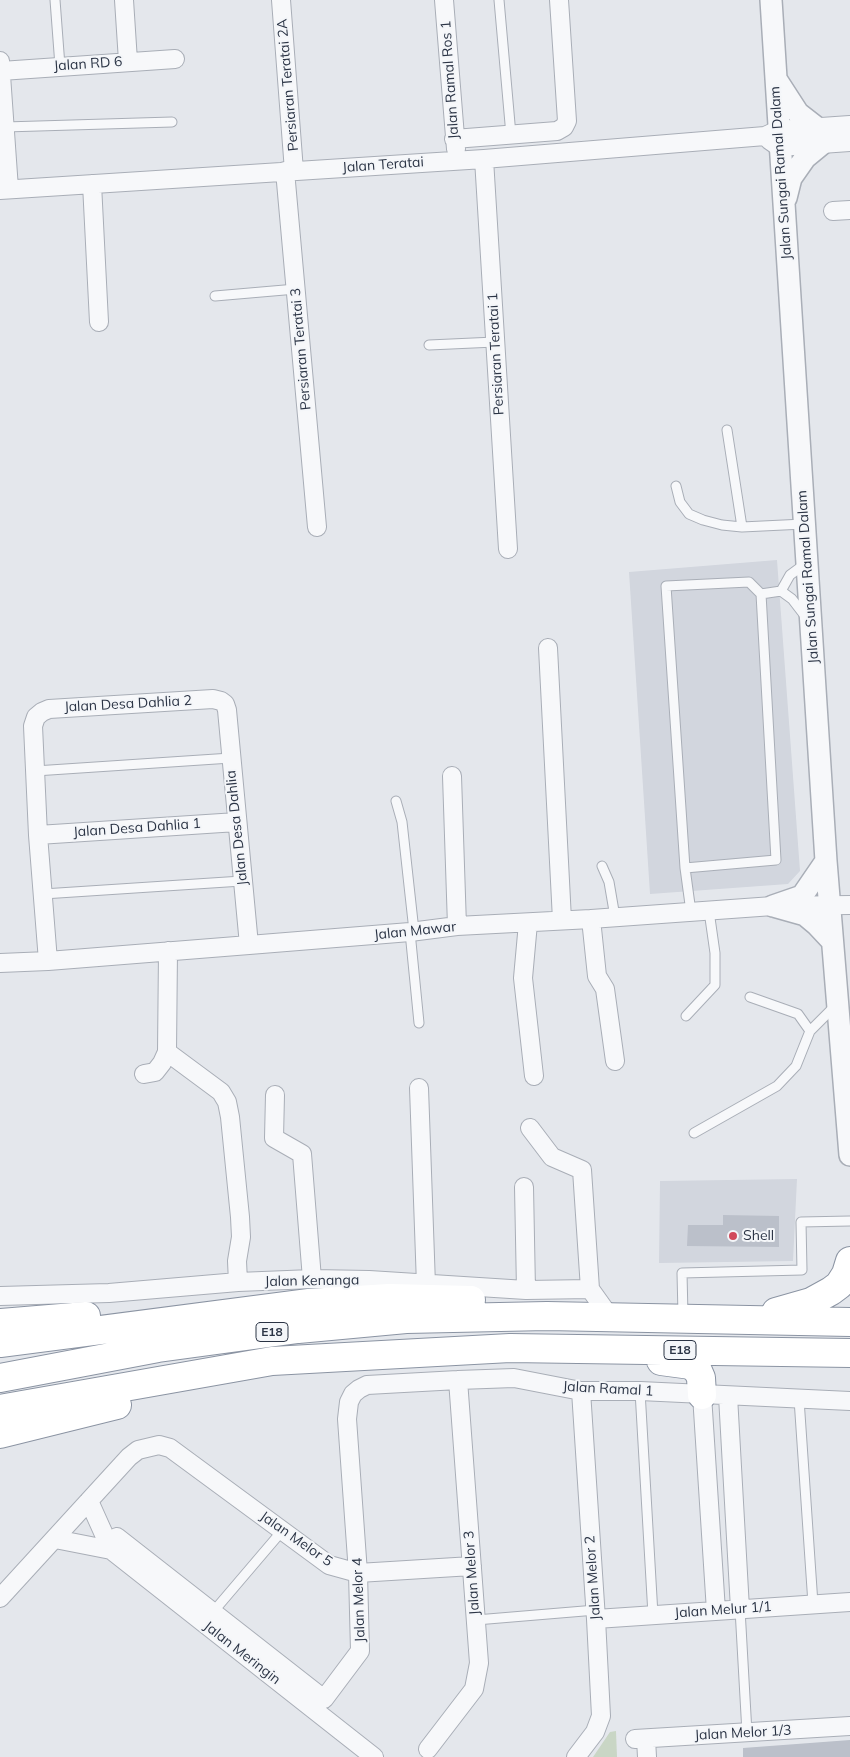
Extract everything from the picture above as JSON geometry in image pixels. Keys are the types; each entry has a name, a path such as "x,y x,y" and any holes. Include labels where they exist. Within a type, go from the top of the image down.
{"highway":[{"path":"753,1319 811,1302 826,1294 839,1284 846,1274 850,1261"},
{"name":"E18","path":"0,1344 310,1291 389,1298 471,1300 529,1306 547,1316"},
{"path":"0,1323 310,1291"},
{"name":"E18","path":"0,1378 158,1348 298,1328 406,1319 547,1316 850,1322"},
{"name":"E18","path":"0,1409 272,1361 510,1348 850,1354"},
{"path":"510,1348 677,1362 691,1365 698,1371 713,1395"},
{"path":"713,1395 710,1371 716,1366 850,1354"},
{"path":"0,1434 135,1400 177,1377"}],"street":[{"path":"124,0 128,61"},
{"name":"Persiaran Teratai 2A","path":"281,0 290,171"},
{"name":"Jalan Ramal Ros 1","path":"444,0 457,160"},
{"path":"454,139 556,131 564,127 567,121 559,0"},
{"name":"Jalan Sungai Ramal Dalam","path":"771,0 775,77 774,138 783,208 826,861 840,906 832,941 850,1154"},
{"name":"Jalan RD 6","path":"0,66 60,66 175,59"},
{"path":"0,66 5,127 4,190"},
{"path":"775,77 798,113 819,136 850,142"},
{"path":"783,208 791,178 819,136 850,125"},
{"name":"Jalan Teratai","path":"4,190 819,136"},
{"name":"Persiaran Teratai 1","path":"484,158 508,549"},
{"name":"Persiaran Teratai 3","path":"290,171 296,289 317,527"},
{"path":"92,184 99,322"},
{"path":"548,648 562,920"},
{"name":"Jalan Desa Dahlia 2","path":"35,770 34,726 36,717 49,709 214,699 225,704 227,710"},
{"name":"Jalan Desa Dahlia","path":"227,710 249,945"},
{"path":"35,770 48,961"},
{"path":"452,776 457,926"},
{"name":"Jalan Desa Dahlia 1","path":"38,835 237,822"},
{"path":"773,906 802,896 826,861"},
{"path":"773,906 805,915 832,941"},
{"name":"Jalan Mawar","path":"0,963 48,961 412,932 457,926 773,906 840,906"},
{"path":"591,919 597,976 606,989 615,1061"},
{"path":"528,923 523,978 534,1076"},
{"path":"144,1074 155,1072 167,1052 168,951"},
{"path":"167,1052 221,1092 227,1102 240,1217 241,1236 237,1261 238,1282"},
{"path":"419,1088 426,1285"},
{"path":"275,1095 274,1138 302,1154 310,1291"},
{"path":"530,1128 552,1157 582,1170 590,1289 610,1317"},
{"path":"524,1187 526,1290"},
{"name":"Jalan Kenanga","path":"0,1296 109,1293 238,1282 310,1291 369,1280 526,1290 590,1289"},
{"name":"Jalan Ramal 1","path":"367,1385 514,1378 581,1390 850,1401"},
{"name":"Jalan Melor 3","path":"428,1749 474,1689 479,1664 458,1380"},
{"name":"Jalan Melor 4","path":"114,1543 213,1612 324,1699 360,1651 358,1573 348,1410 353,1394 367,1385"},
{"name":"Jalan Melor 2","path":"576,1757 595,1732 601,1716 581,1390"},
{"path":"713,1395 740,1609"},
{"path":"713,1395 716,1611"},
{"name":"Jalan Melor 5","path":"89,1500 129,1457 138,1450 159,1445 170,1448 329,1566 358,1573 472,1566"},
{"path":"0,1598 89,1500"},
{"name":"Jalan Meringin","path":"89,1500 114,1543 374,1757"},
{"name":"Jalan Meringin","path":"55,1539 114,1543"},
{"name":"Jalan Melur 1/1","path":"596,1615 653,1615 850,1602"},
{"name":"Jalan Melor 1/3","path":"648,1757 641,1739 850,1726"}],"lane":[{"path":"55,0 60,66"},
{"path":"499,0 511,135"},
{"path":"5,127 172,122"},
{"path":"215,296 296,289"},
{"path":"429,344 495,342"},
{"path":"726,430 742,527"},
{"path":"676,486 680,502 689,514 703,520 722,525 742,527 804,524"},
{"path":"781,591 790,575 806,562"},
{"path":"685,868 776,860 761,594 749,582 666,586 685,868 691,912"},
{"path":"761,594 781,591 792,599 810,622"},
{"path":"35,770 231,758"},
{"path":"396,801 402,822 418,1023"},
{"path":"602,866 609,882 615,917"},
{"path":"43,894 242,881"},
{"path":"686,1016 715,985 715,952 709,911"},
{"path":"750,997 798,1014 810,1031"},
{"path":"694,1133 777,1086 796,1066 810,1031 837,1004"},
{"path":"684,1318 682,1273 802,1270 801,1222 850,1221"},
{"path":"640,1391 653,1615"},
{"path":"800,1399 813,1604"},
{"path":"213,1612 282,1531"},
{"path":"740,1609 747,1733"},
{"path":"476,1620 596,1615"}],"shaded area":[{"path":"777,560 800,871 788,884 650,894 629,572"},
{"path":"797,1179 793,1261 659,1263 660,1181"}],"green space":[{"path":"616,1731 617,1757 593,1757 610,1732"}],"building":[{"name":"Shell","path":"723,1215 779,1216 779,1247 687,1246 688,1225 723,1225"},
{"path":"850,1740 850,1757 743,1757 743,1748"}],"place":[{"name":"Shell","path":"733,1236"}]}
